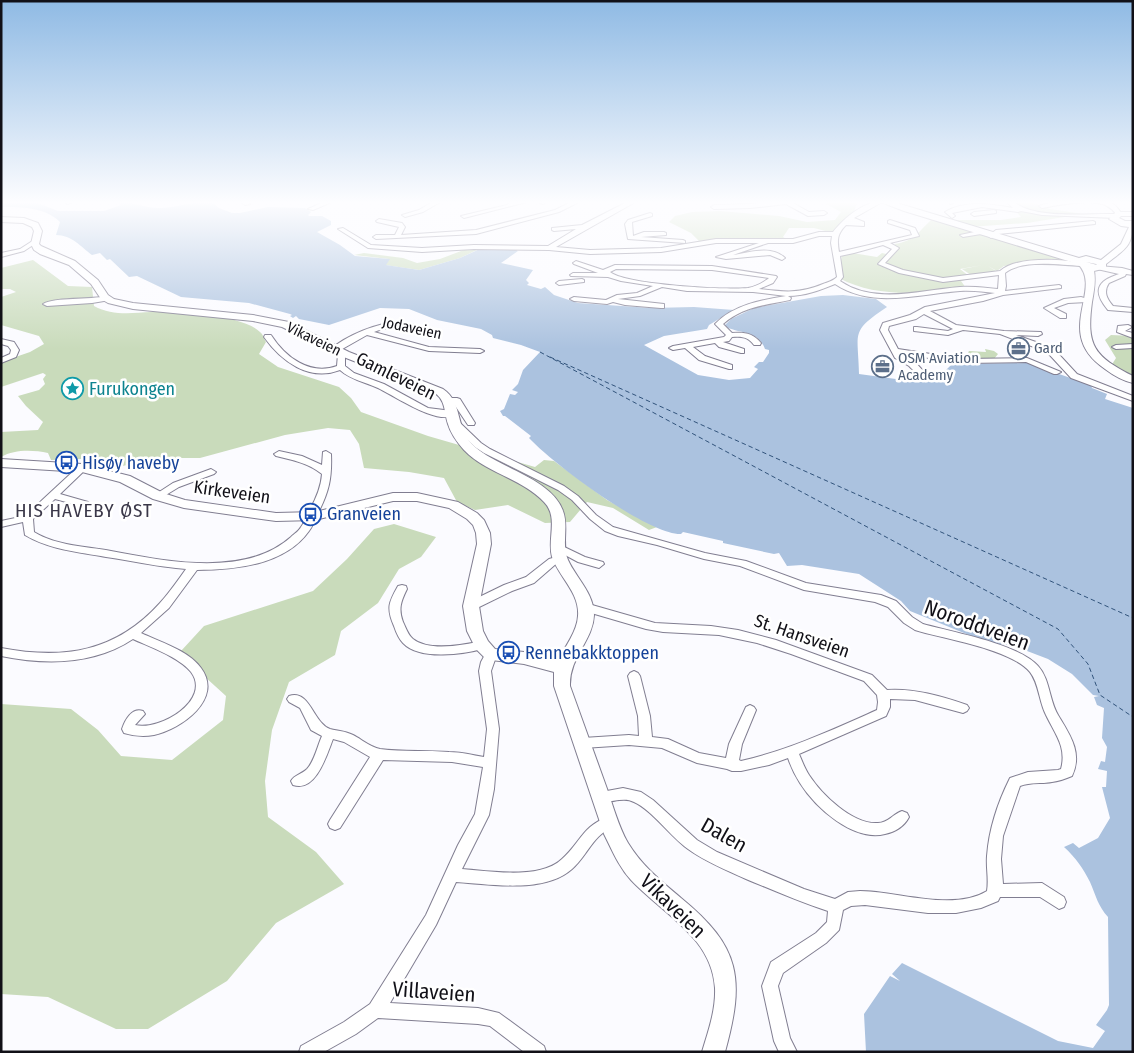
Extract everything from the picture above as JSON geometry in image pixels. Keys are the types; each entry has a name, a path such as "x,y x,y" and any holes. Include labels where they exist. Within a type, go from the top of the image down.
{"main road":[{"path":"40,250 72,263 79,271 95,282 107,298"},
{"path":"1046,250 1100,266"},
{"path":"1084,262 1120,250"},
{"path":"1091,279 1098,272 1100,266 1120,250"},
{"path":"1084,262 1089,270 1091,279 1084,340 1088,349 1105,366 1133,380"},
{"name":"Vikaveien","path":"107,298 133,306 280,322 294,327 340,357 439,391 452,412 460,436 476,455 537,490 548,499 556,510 559,523 559,553"},
{"name":"Kirkeveien","path":"1,463 82,468 125,480 158,496 184,504 276,518 315,516 375,500 403,496 447,503 466,511 478,523 484,538 470,606 475,631 487,649"},
{"path":"487,649 562,668 584,626 585,607 583,598 559,553"},
{"name":"Vikaveien","path":"562,668 562,686 618,842 630,863 649,883 690,917 711,942 717,953 726,976 726,989 724,1007 713,1052"}],"street":[{"path":"1,255 21,250"},
{"path":"567,250 582,252 655,250"},
{"path":"743,250 719,257 768,253 779,255 782,258"},
{"path":"779,250 788,253"},
{"path":"757,343 754,338 744,334 730,334 719,324 751,305 799,296 836,281 840,277 837,250"},
{"path":"838,254 859,250"},
{"path":"894,250 881,264 901,272 943,280 994,272 1002,273"},
{"path":"922,374 912,364 898,356 884,327 924,311 983,300 1001,292 1003,286 1002,273 1007,267 1017,264 1084,262"},
{"path":"576,264 621,279 698,290 753,290 793,294 814,290"},
{"path":"1100,266 1133,273"},
{"path":"559,283 598,281 607,274 607,269 619,267 699,268 774,277 753,290"},
{"path":"1122,271 1123,275 1109,279 1104,285 1103,299 1111,308 1133,310"},
{"path":"573,275 598,276 607,274"},
{"path":"836,281 855,292 876,294 918,294 964,289 1013,293 1060,287"},
{"path":"574,299 600,303 638,294 659,285"},
{"path":"47,304 64,301 97,301 107,298"},
{"path":"1063,316 1046,309 1070,299 1088,300"},
{"path":"612,300 626,304 661,306"},
{"path":"924,311 947,324 961,328 1038,334"},
{"path":"268,337 281,353 303,367 327,372 340,357 369,333 395,324 430,332"},
{"path":"1128,327 1123,328 1121,332 1133,336"},
{"path":"917,329 948,333 961,328"},
{"path":"1000,332 1050,350 1074,376 1133,399"},
{"name":"Jodaveien","path":"369,333 429,349 480,351"},
{"path":"673,348 688,347 726,339 730,334"},
{"path":"1,340 10,344 14,350 12,355 1,361"},
{"path":"717,341 722,345 741,351"},
{"path":"1116,347 1133,346"},
{"path":"688,347 702,358 729,367"},
{"path":"896,351 964,361 1027,360 1057,372"},
{"name":"Gamleveien","path":"340,357 355,378 387,388 407,402 425,410 437,414 452,412"},
{"path":"452,412 457,402 471,423"},
{"name":"Noroddveien","path":"452,412 478,445 561,488 609,529 704,556 742,563 804,586 877,598 892,604 908,620 919,627 1010,654 1029,664 1034,669 1050,712 1070,746 1071,760 1067,772 1057,778 1032,777 1022,778 1015,782 998,831 993,854 996,889"},
{"path":"280,454 307,460 316,464 327,473"},
{"path":"28,518 29,533 35,538 64,546 193,567 221,567 248,563 271,556 289,545 315,516 327,473 326,454"},
{"path":"1,524 28,518 82,468"},
{"path":"158,496 176,485 211,472"},
{"path":"53,495 85,504"},
{"path":"470,606 530,580 553,561 559,553 599,564"},
{"path":"1,652 38,659 61,659 82,655 134,635 161,610 193,567"},
{"path":"402,589 394,601 393,611 407,641 413,645 433,650 487,649"},
{"name":"St. Hansveien","path":"585,607 599,609 620,618 654,627 718,630 774,644 868,678 885,695"},
{"path":"134,635 184,660 196,671 201,681 198,700 190,710 170,726 153,731 135,732 128,729 139,714"},
{"name":"Villaveien","path":"307,1052 350,1028 376,1010 414,949 482,815 493,729 485,671 487,649"},
{"path":"634,676 644,716 646,741"},
{"path":"583,744 629,740 663,743 697,758 732,766 769,760 882,714 886,704 885,695 907,695 963,708"},
{"path":"293,699 304,705 315,726 329,734 338,734 369,752 452,758 490,763"},
{"path":"732,766 736,738 746,725 750,710"},
{"path":"298,781 306,778 316,769 329,734"},
{"path":"791,752 804,779 815,793 839,815 851,822 874,831 890,828 902,816"},
{"path":"335,824 379,754"},
{"name":"Dalen","path":"601,798 622,794 636,796 648,804 692,844 712,857 802,896 836,906"},
{"path":"452,875 512,878 534,877 556,872 566,865 592,832 602,824 610,822"},
{"path":"789,1052 782,1040 770,986 777,968 821,938 834,925 836,906 850,899 867,898 928,906 963,905 985,901 994,896 996,889 1002,891 1042,890 1059,902"},
{"name":"Villaveien","path":"376,1010 478,1016 493,1019 538,1052"}],"green space":[{"path":"463,250 477,250 460,258 419,270 385,265 389,259 354,255 364,253 403,258 417,263 440,259"},
{"path":"895,250 1055,250 1062,259 1068,261 1004,266 997,271 988,266 996,271 971,275 962,269 983,265 960,269 969,276 969,279 961,281 966,288 934,292 885,292 854,285 839,278 842,254 840,251 877,257 882,253 891,255"},
{"path":"33,260 68,286 92,287 94,306 101,309 122,313 151,312 208,315 239,321 251,326 261,333 266,342 259,354 278,367 339,387 351,398 361,412 428,436 535,467 544,460 554,461 607,500 657,527 649,530 613,508 587,502 570,522 545,523 508,505 475,510 457,502 444,478 409,472 364,468 359,444 350,430 328,428 285,435 200,458 165,458 106,469 92,465 82,459 51,460 48,453 36,451 18,451 1,457 1,432 38,430 43,422 18,396 39,390 45,384 43,379 46,375 43,373 1,387 1,362 30,352 44,344 39,336 1,325 1,297 16,292 10,289 1,289 1,268"},
{"path":"1111,335 1133,336 1133,377 1111,366 1116,358 1105,340"},
{"path":"985,349 998,354 994,359 964,360 969,351 986,352"},
{"path":"394,524 436,537 421,557 399,569 378,603 341,631 335,655 289,682 272,730 265,781 268,817 316,852 344,884 276,923 227,981 148,1029 116,1029 48,997 1,994 1,704 71,709 98,730 121,756 172,760 223,720 226,696 193,666 181,651 204,626 313,591 347,559 374,529"}],"water":[{"path":"86,250 347,250 355,256 390,259 386,265 419,270 460,258 477,250 516,250 518,251 501,263 533,270 526,280 529,283 527,285 541,289 545,287 554,295 578,303 651,308 694,307 734,310 709,325 707,329 664,336 644,345 698,375 729,380 750,378 758,369 754,367 759,362 763,362 769,353 769,350 765,349 762,343 753,335 724,326 731,319 754,308 821,296 843,295 876,299 887,307 867,322 859,334 859,374 918,382 929,381 928,378 941,375 952,364 1027,363 1091,385 1092,388 1107,394 1105,399 1133,408 1133,1052 866,1052 864,1014 890,976 900,981 892,974 902,963 1058,1041 1093,1048 1105,1031 1096,1025 1109,1005 1108,917 1099,905 1082,868 1064,847 1073,843 1079,848 1098,838 1110,818 1102,787 1106,787 1107,771 1098,769 1101,761 1105,762 1107,747 1102,738 1104,708 1097,705 1094,697 1099,696 1093,695 1072,674 1048,659 1014,646 986,642 910,611 901,601 859,574 802,565 787,566 779,553 774,554 723,543 723,541 683,532 681,534 666,531 624,511 558,464 529,438 531,436 503,416 500,411 504,409 510,394 515,395 518,392 512,390 518,384 523,370 540,352 493,338 492,335 481,329 437,320 409,309 380,308 329,325 299,319 296,316 293,318 290,314 249,303 181,297 137,276 129,277 110,259 107,260 100,253 92,255"}],"ferry route":[{"path":"540,352 1058,629 1088,664 1100,695 1133,717"},
{"path":"550,357 1133,618"}],"place":[{"name":"Gard","path":"1018,348"},
{"name":"OSM Aviation Academy","path":"882,367"},
{"name":"Furukongen","path":"73,389"},
{"name":"Hisøy haveby","path":"66,463"},
{"name":"Granveien","path":"311,514"},
{"name":"Rennebakktoppen","path":"509,653"}],"district":[{"name":"HIS HAVEBY ØST","path":"84,510"}]}
